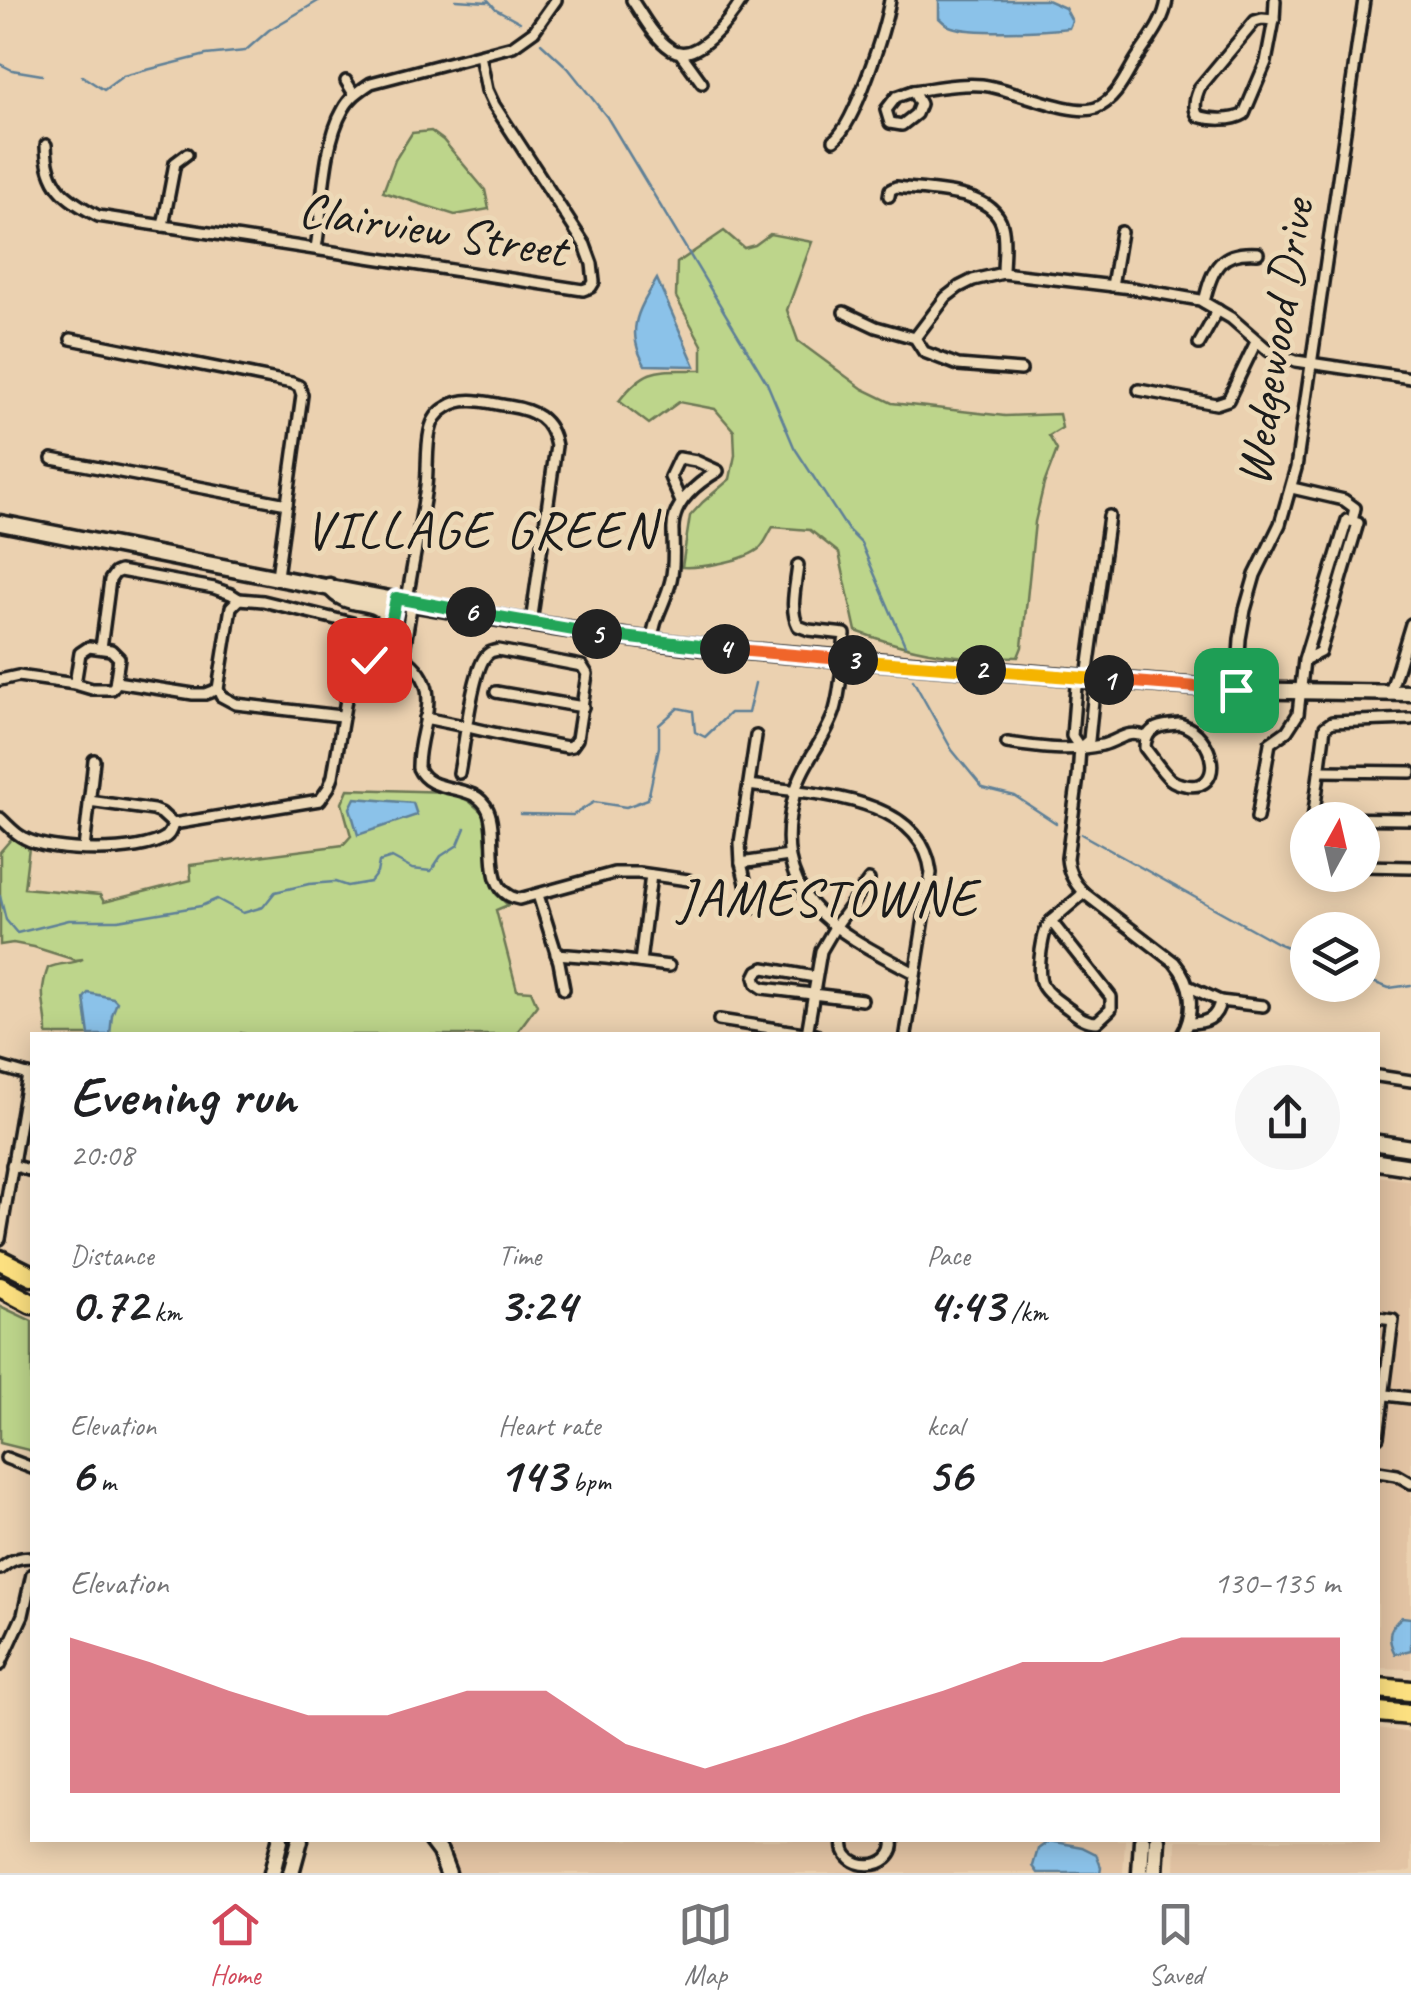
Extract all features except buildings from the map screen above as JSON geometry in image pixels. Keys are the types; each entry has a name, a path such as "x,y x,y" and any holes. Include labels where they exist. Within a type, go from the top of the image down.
{"highway":[{"path":"0,1260 30,1275"},
{"path":"0,1287 30,1303"},
{"path":"1380,1688 1411,1691"},
{"path":"1380,1712 1411,1716"}],"street":[{"path":"316,248 335,129 354,94 370,84 512,46 545,18 556,0"},
{"path":"632,0 664,43 680,54 709,39 742,0"},
{"path":"834,140 846,128 881,39 890,0"},
{"path":"913,92 982,85 1075,110 1097,108 1114,95 1160,22 1167,0"},
{"path":"1274,20 1256,21 1200,87 1194,108 1198,116 1236,118 1244,114 1266,62 1274,20 1275,0"},
{"name":"Wedgewood Drive","path":"1236,690 1245,610 1292,488 1364,0"},
{"path":"680,54 702,84"},
{"name":"Clairview Street","path":"46,145 47,168 58,188 74,204 98,216 583,290 591,287 592,264 585,245 494,105 480,55"},
{"path":"346,80 354,94"},
{"path":"163,226 176,163 187,154"},
{"path":"889,196 896,187 972,198 1003,212 1003,273"},
{"path":"1112,286 1120,232"},
{"path":"1204,302 1212,276 1222,261 1238,252 1258,252"},
{"path":"915,338 946,296 974,280 1003,273 1204,302 1282,358 1411,378"},
{"path":"1199,344 1218,310"},
{"path":"844,312 876,327 915,338 924,352 958,365 1021,370"},
{"path":"71,339 299,386 302,395 277,576"},
{"path":"1138,390 1230,403 1256,342"},
{"path":"531,623 556,446 554,433 547,421 524,408 463,401 447,407 434,420 429,434 426,483 405,600 403,657 413,664 430,694 417,759 422,778 470,792 484,803 493,828 494,864 508,896 538,895 614,873 688,880"},
{"path":"652,641 654,622 672,576 674,516 682,502 718,471 678,458 670,478 682,502"},
{"path":"52,459 287,504"},
{"path":"1257,818 1270,742 1294,723 1298,714 1304,660 1320,652 1358,523 1352,521 1356,508 1344,500 1292,488"},
{"path":"1080,748 1089,740 1094,690 1087,678 1109,516"},
{"path":"0,524 531,623 652,641 1236,690 1411,693"},
{"path":"798,566 794,619 798,626 845,634 835,709 795,792 788,831 794,878 818,913 835,927 915,974"},
{"path":"101,648 110,580 115,573 127,572 214,588 239,600 262,601 352,623 362,631 369,660"},
{"path":"329,586 338,598 381,608 392,623"},
{"path":"239,600 231,607 218,690 224,699 236,704 341,716"},
{"path":"173,824 320,800 333,776 350,676 355,668 385,654 392,623 405,600"},
{"path":"1390,692 1411,624"},
{"path":"0,680 18,676 109,690 116,682 119,658 111,650 89,647 80,653 75,684"},
{"path":"425,718 468,727 568,747 576,742 588,674 582,666 492,651 478,672 468,727 460,773"},
{"path":"1087,678 1076,686 1072,736 1080,748 1067,858 1071,877 1084,893 1183,973 1190,987 1189,1022 1184,1032"},
{"path":"116,682 194,694 218,690"},
{"path":"496,692 583,707"},
{"path":"1315,802 1326,726 1332,722 1411,719"},
{"path":"1180,724 1194,730 1210,751 1207,781 1195,787 1171,780 1145,748 1146,737 1162,725 1180,724"},
{"path":"1008,743 1056,750 1106,744 1132,732 1146,737"},
{"path":"752,908 740,843 756,736"},
{"path":"84,849 94,760"},
{"path":"1320,771 1411,772"},
{"path":"749,785 869,804 908,828 922,842 929,857 930,873 906,1032"},
{"path":"89,800 161,812 173,824"},
{"path":"0,818 26,840 84,849 123,849 164,838 173,824"},
{"path":"1380,820 1411,820"},
{"path":"741,864 789,856"},
{"path":"1380,866 1411,867"},
{"path":"640,962 651,875"},
{"path":"807,1032 821,951 869,880"},
{"path":"1051,921 1111,998 1111,1009 1097,1022 1085,1021 1047,993 1038,972 1044,932 1051,921 1084,893"},
{"path":"538,895 564,989"},
{"path":"556,954 669,966"},
{"path":"815,977 764,968 755,977 763,988 862,1000"},
{"path":"1190,987 1220,1000 1263,1006"},
{"path":"1189,1022 1203,1023 1212,1018 1220,1000"},
{"path":"719,1020 794,1032"},
{"path":"0,1067 30,1076 0,1239"},
{"path":"1380,1076 1411,1080"},
{"path":"1380,1143 1411,1148"},
{"path":"1380,1162 1411,1167"},
{"path":"12,1166 30,1170"},
{"path":"1380,1318 1393,1320 1381,1394 1411,1398"},
{"path":"6,1458 30,1467"},
{"path":"1380,1472 1397,1475 1411,1483"},
{"path":"0,1569 10,1561 30,1557"},
{"path":"0,1665 23,1615 30,1583"},
{"path":"272,1873 280,1842"},
{"path":"291,1873 299,1842"},
{"path":"433,1842 448,1873"},
{"path":"843,1842 848,1863 870,1873 890,1860 892,1842"},
{"path":"1140,1873 1142,1842"},
{"path":"1156,1873 1157,1842"}],"shaded area":[{"path":"1380,1176 1411,1181 1411,1669 1380,1668"},
{"path":"1380,1728 1411,1733 1411,1870 1175,1873 1176,1842 1380,1842"},
{"path":"440,1842 1125,1842 1123,1873 456,1873"}],"green space":[{"path":"431,131 485,190 489,209 455,215 383,192 395,160 412,133"},
{"path":"724,231 744,248 770,234 812,242 787,310 798,341 863,389 892,403 1005,416 1059,414 1062,428 1049,436 1057,450 1035,522 1018,657 941,654 856,631 839,553 810,530 773,527 760,548 744,557 682,567 690,516 730,479 734,431 715,409 679,402 649,424 619,401 638,381 655,372 702,370 702,345 676,297 677,263"},
{"path":"348,789 450,792 484,814 496,894 508,905 496,910 517,990 531,991 537,1005 517,1032 47,1032 43,995 48,968 83,959 13,943 0,945 0,852 12,838 29,847 24,888 100,895 104,902 191,880 190,865 343,845 351,836 342,803"},
{"path":"0,1306 30,1320 30,1450 0,1443"}],"water":[{"path":"939,0 1047,0 1065,8 1072,21 1069,28 1058,29 962,29 948,26 939,18"},
{"path":"657,279 695,366 645,365 639,353 636,321"},
{"path":"355,798 413,803 417,815 358,835 350,808"},
{"path":"88,993 117,1002 110,1032 89,1032 84,998"},
{"path":"1402,1617 1411,1618 1411,1650 1395,1654 1390,1634"},
{"path":"1048,1842 1082,1847 1096,1854 1100,1873 1038,1873 1033,1866 1038,1849"}],"waterway":[{"path":"82,76 104,90 123,76 206,55 245,51 269,30 320,0"},
{"path":"456,0 488,2"},
{"path":"488,0 520,22"},
{"path":"541,43 568,68 607,117 767,383 794,447 848,530 861,543 905,645"},
{"path":"0,64 42,75"},
{"path":"913,680 952,750 983,788 1015,796 1056,823"},
{"path":"520,814 573,815 594,802 626,807 648,799 659,747 659,725 678,708 693,711 695,732 705,737 730,713 748,713 755,683"},
{"path":"0,896 6,920 17,933 69,920 118,920 201,906 217,899 243,913 263,907 275,892 309,884 335,882 347,886 370,882 379,862 392,858 412,869 431,871 441,856 458,845 465,828"},
{"path":"1081,834 1290,948"},
{"path":"1380,985 1389,988 1411,985"}],"district":[{"name":"VILLAGE GREEN","path":"481,529"},
{"name":"JAMESTOWNE","path":"828,897"}],"route":[{"path":"369,660 385,654 396,598 590,633 721,649 1236,690"}]}
